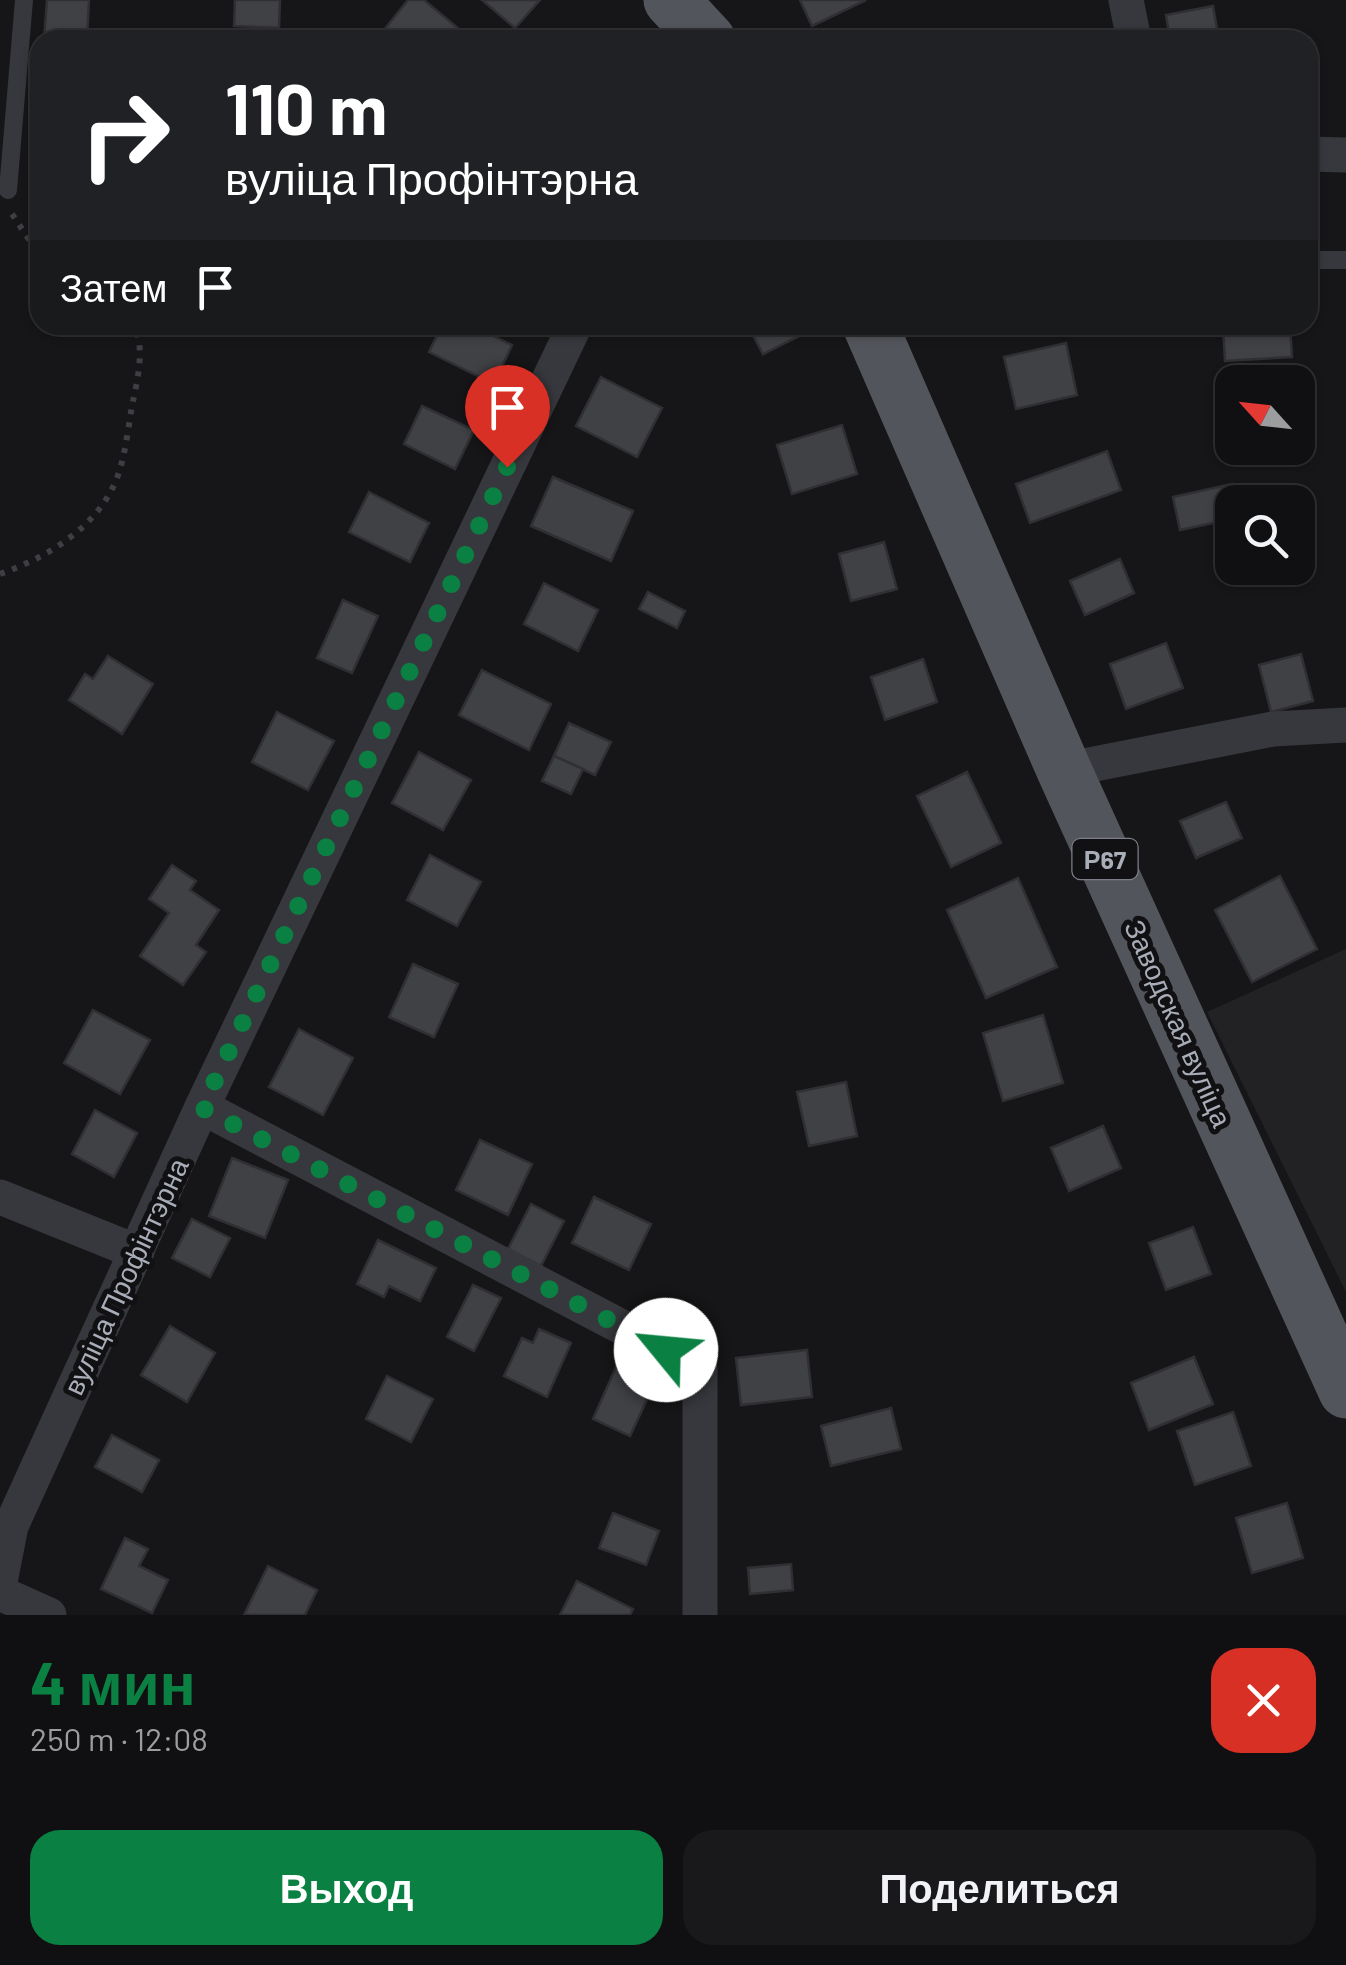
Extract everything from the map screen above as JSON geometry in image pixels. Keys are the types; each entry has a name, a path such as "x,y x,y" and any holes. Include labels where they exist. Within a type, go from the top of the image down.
{"main road":[{"path":"671,0 699,30"},
{"name":"Заводская вуліца","path":"885,335 1064,770 1346,1391"}],"street":[{"path":"1126,0 1132,30"},
{"path":"1318,154 1346,154"},
{"name":"вуліца Профінтэрна","path":"0,1582 11,1526 202,1108 570,335"},
{"path":"1064,770 1273,729 1346,725"},
{"path":"202,1108 700,1368 700,1615"},
{"path":"0,1197 137,1252"},
{"path":"0,1593 49,1615"}],"lane":[{"path":"8,190 24,0"},
{"path":"1318,260 1346,260"}],"path":[{"path":"8,190 12,215 30,240"},
{"path":"0,574 44,554 76,533 94,516 117,478 139,374 138,335"}],"shaded area":[{"path":"1346,949 1346,1292 1207,1012"}],"building":[{"path":"47,0 89,0 88,30 45,30"},
{"path":"235,0 280,0 279,28 234,26"},
{"path":"408,0 424,0 460,30 384,30"},
{"path":"482,0 540,0 515,28"},
{"path":"800,0 866,0 812,26"},
{"path":"1213,6 1217,30 1168,30 1166,15"},
{"path":"437,335 492,335 512,345 494,384 429,352"},
{"path":"753,335 801,335 763,354"},
{"path":"1224,335 1291,335 1292,357 1225,361"},
{"path":"1066,343 1077,395 1016,409 1004,357"},
{"path":"601,377 662,408 637,457 576,426"},
{"path":"422,406 474,430 455,469 404,444"},
{"path":"842,425 857,474 792,494 777,445"},
{"path":"1107,451 1121,490 1030,523 1016,484"},
{"path":"553,477 633,511 611,561 531,526"},
{"path":"1215,488 1215,523 1180,530 1173,497"},
{"path":"369,492 429,523 410,562 349,532"},
{"path":"884,542 897,589 851,601 839,554"},
{"path":"1120,559 1134,593 1085,615 1070,581"},
{"path":"544,583 598,610 578,651 524,624"},
{"path":"648,592 685,611 677,628 639,609"},
{"path":"343,600 378,616 352,673 317,658"},
{"path":"1166,643 1183,688 1126,709 1110,664"},
{"path":"1301,654 1313,701 1271,712 1259,665"},
{"path":"108,656 153,684 122,734 69,700 85,674 93,679"},
{"path":"923,659 937,702 885,720 871,677"},
{"path":"482,670 551,704 529,750 459,715"},
{"path":"277,712 334,741 308,790 252,762"},
{"path":"569,723 611,742 595,775 554,756"},
{"path":"419,752 471,780 443,830 392,803"},
{"path":"554,756 583,769 571,794 542,781"},
{"path":"967,772 1001,843 951,867 917,796"},
{"path":"1226,802 1242,838 1196,858 1180,821"},
{"path":"430,855 481,882 457,926 407,900"},
{"path":"172,865 196,881 190,890 219,910 196,945 206,952 183,985 140,956 169,913 149,899"},
{"path":"1280,876 1317,949 1252,982 1215,910"},
{"path":"1018,878 1057,967 986,998 947,910"},
{"path":"413,964 458,984 434,1037 389,1017"},
{"path":"93,1010 150,1040 120,1094 64,1063"},
{"path":"1043,1015 1063,1083 1003,1101 983,1033"},
{"path":"299,1029 353,1058 323,1115 269,1087"},
{"path":"846,1082 857,1136 809,1146 797,1092"},
{"path":"95,1110 137,1133 114,1177 72,1154"},
{"path":"1103,1126 1121,1168 1069,1191 1051,1148"},
{"path":"480,1140 532,1164 508,1215 456,1190"},
{"path":"232,1158 288,1180 265,1238 209,1216"},
{"path":"594,1197 651,1224 629,1270 572,1243"},
{"path":"531,1204 564,1221 541,1266 508,1249"},
{"path":"192,1219 230,1238 210,1277 172,1258"},
{"path":"1193,1227 1211,1274 1166,1290 1149,1243"},
{"path":"378,1240 436,1268 420,1301 389,1286 384,1297 357,1284"},
{"path":"473,1285 501,1298 474,1351 447,1337"},
{"path":"170,1326 215,1353 187,1402 141,1375"},
{"path":"539,1329 571,1343 547,1397 504,1376 522,1338 533,1343"},
{"path":"807,1350 812,1397 741,1405 736,1358"},
{"path":"1194,1357 1213,1404 1149,1430 1131,1383"},
{"path":"618,1363 656,1380 630,1436 593,1419"},
{"path":"387,1376 433,1399 411,1442 366,1419"},
{"path":"891,1408 901,1449 831,1466 821,1426"},
{"path":"1233,1412 1251,1466 1195,1485 1177,1431"},
{"path":"112,1435 159,1460 142,1492 95,1467"},
{"path":"1287,1503 1303,1558 1252,1573 1236,1518"},
{"path":"613,1513 659,1531 646,1565 599,1548"},
{"path":"125,1538 148,1549 139,1566 168,1580 152,1613 101,1589"},
{"path":"791,1564 793,1590 750,1594 748,1568"},
{"path":"268,1566 317,1590 305,1615 244,1615"},
{"path":"577,1581 633,1609 630,1615 560,1615"}],"route":[{"path":"507,467 202,1108 666,1350"}]}
